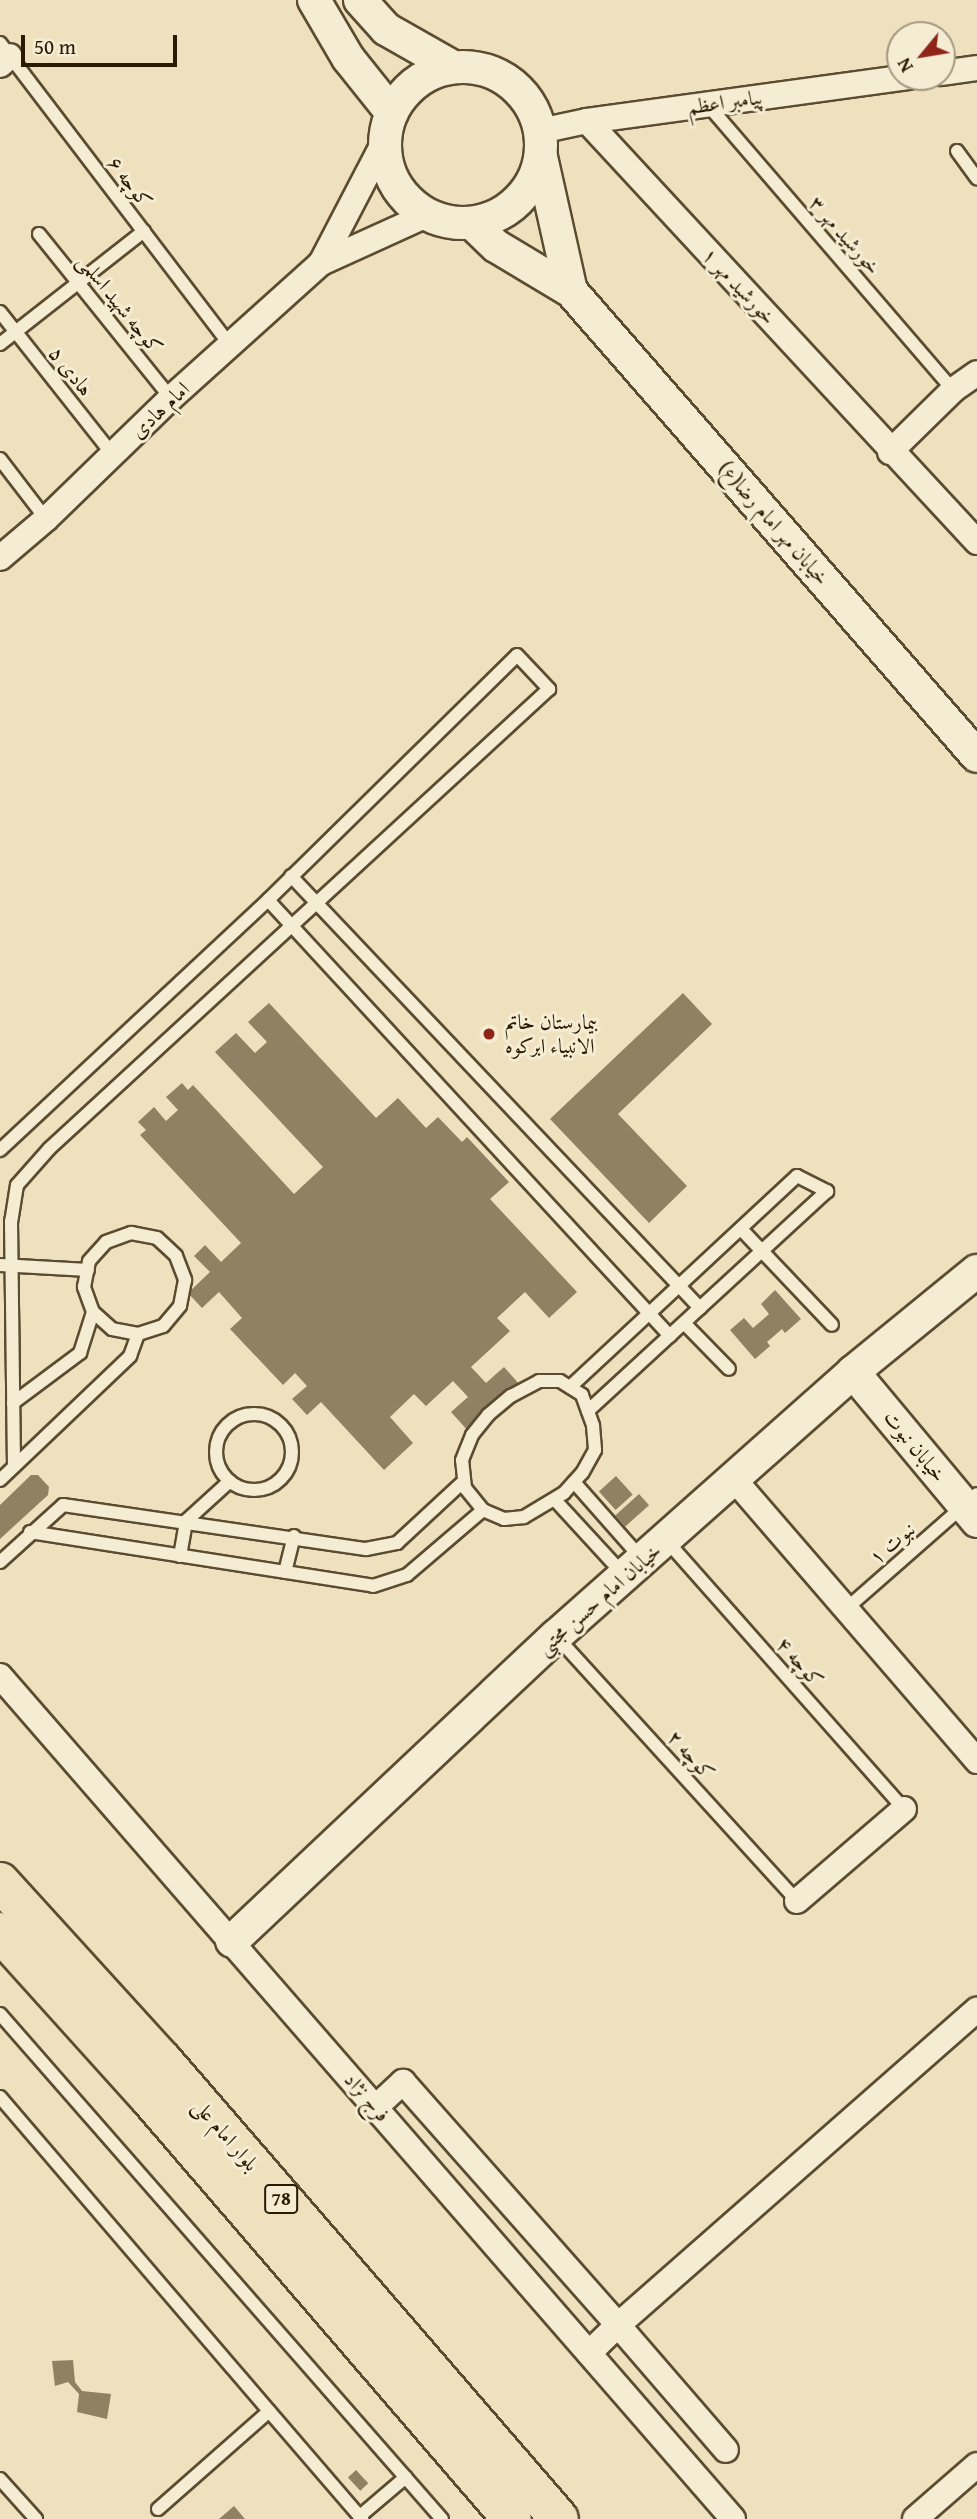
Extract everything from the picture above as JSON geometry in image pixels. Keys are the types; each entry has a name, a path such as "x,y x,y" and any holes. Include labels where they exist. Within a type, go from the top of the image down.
{"main road":[{"name":"بلوار امام علی","path":"0,1882 163,2062 559,2519"},
{"name":"بلوار امام علی","path":"0,1932 147,2095 512,2519"}],"street":[{"path":"314,0 388,127 389,170 404,196 427,215 442,221 472,223 497,216 518,202 533,182 541,144"},
{"path":"360,0 386,29 453,67 488,72 519,90 533,108 571,291"},
{"path":"348,58 369,64 383,49 386,29"},
{"path":"321,263 407,91 428,75 453,67"},
{"path":"956,71 977,68"},
{"name":"پیامبر اعظم","path":"541,144 587,121 886,80"},
{"name":"خورشید مهر ۱","path":"587,121 890,452 977,542"},
{"path":"321,263 427,215"},
{"path":"472,223 496,246 571,291"},
{"name":"امام هادی","path":"0,558 46,519 171,398 321,263"},
{"name":"خیابان مهر امام رضا(ع)","path":"571,291 977,756"},
{"path":"890,452 953,390 977,373"},
{"name":"خیابان امام حسن مجتبی","path":"232,1941 556,1636 853,1372 977,1271"},
{"name":"خیابان نبوت","path":"853,1372 973,1507"},
{"path":"733,1478 977,1761"},
{"name":"فرج نژاد","path":"0,1676 733,2519"},
{"path":"797,1900 905,1810"},
{"path":"589,2353 977,2010"},
{"path":"376,2107 403,2082 726,2450"},
{"path":"488,2236 516,2210"},
{"path":"915,2519 977,2465"}],"lane":[{"name":"کوچه ۶","path":"3,55 144,231 230,345"},
{"name":"خورشید مهر ۳","path":"708,105 953,390"},
{"path":"957,151 977,179"},
{"path":"0,344 144,231"},
{"name":"کوچه شهید اسلمی","path":"39,233 171,398"},
{"name":"هادی ۵","path":"0,312 112,454"},
{"path":"0,459 46,519"},
{"path":"0,1150 268,900 517,655 549,689 49,1149 17,1185 6,1266 14,1465"},
{"path":"291,876 701,1308"},
{"path":"268,900 670,1336"},
{"path":"570,1387 797,1176 827,1191 588,1411"},
{"path":"741,1229 832,1325"},
{"path":"131,1233 157,1238 176,1256 185,1280 180,1306 163,1326 138,1334 113,1329 93,1312 84,1287 88,1270 89,1261 106,1242 131,1233"},
{"path":"6,1266 88,1270"},
{"path":"13,1403 80,1353 93,1312"},
{"path":"684,1323 729,1369"},
{"path":"0,1480 130,1356 138,1334"},
{"path":"539,1381 560,1381 582,1395 588,1411 593,1426 595,1450 574,1482 555,1500 524,1517 504,1519 482,1510 465,1488 462,1460 472,1435 488,1415 511,1396 539,1381"},
{"path":"256,1413 277,1421 290,1438 292,1460 281,1479 262,1490 240,1488 230,1481 223,1475 215,1455 220,1433 235,1418 256,1413"},
{"path":"180,1556 186,1521 230,1481"},
{"path":"0,1562 30,1532 63,1505 294,1536 366,1549 397,1544 464,1481"},
{"path":"574,1482 644,1558"},
{"path":"555,1500 644,1558"},
{"name":"نبوت ۱","path":"846,1609 973,1507"},
{"path":"30,1532 373,1586 407,1575 482,1510"},
{"path":"285,1572 294,1536"},
{"name":"کوچه ۴","path":"644,1558 905,1810"},
{"name":"کوچه ۲","path":"556,1636 797,1900"},
{"path":"0,2014 442,2519"},
{"path":"0,2097 361,2518 406,2477"},
{"path":"158,2509 269,2411"},
{"path":"0,2479 36,2519"}],"building":[{"path":"683,993 712,1024 618,1114 687,1186 649,1223 550,1119"},
{"path":"269,1003 376,1118 398,1098 426,1128 438,1117 462,1142 467,1137 509,1182 490,1199 577,1292 549,1318 525,1292 497,1318 510,1331 471,1367 486,1383 504,1367 520,1385 469,1432 451,1412 468,1397 453,1381 426,1406 414,1394 390,1417 413,1443 384,1470 321,1402 307,1415 292,1399 307,1386 295,1373 283,1385 230,1329 242,1318 219,1292 202,1308 188,1293 210,1272 194,1256 205,1245 221,1262 241,1243 140,1135 146,1130 138,1122 154,1107 166,1121 178,1110 166,1097 182,1083 188,1090 193,1085 294,1194 323,1167 215,1052 236,1033 255,1053 267,1042 248,1022"},
{"path":"775,1290 801,1319 785,1333 782,1329 767,1342 770,1346 755,1359 730,1330 744,1318 753,1328 769,1314 761,1304"},
{"path":"31,1475 38,1475 49,1487 48,1495 0,1539 0,1505"},
{"path":"616,1476 633,1495 616,1510 599,1491"},
{"path":"639,1494 649,1505 625,1527 615,1515"},
{"path":"73,2360 75,2382 82,2391 111,2394 107,2419 77,2412 79,2394 68,2382 55,2386 52,2361"},
{"path":"356,2470 368,2483 360,2491 348,2478"},
{"path":"234,2506 245,2519 219,2519"}],"place":[{"name":"بیمارستان خاتم الانبیاء ابرکوه","path":"489,1034"}]}
